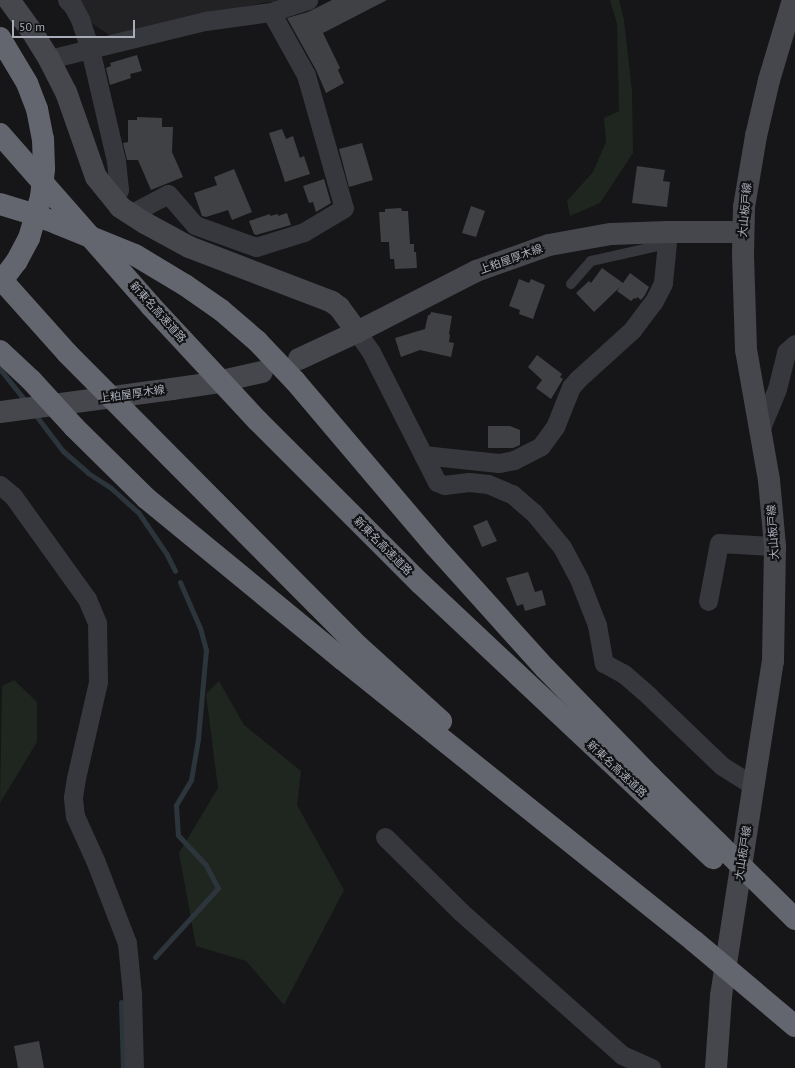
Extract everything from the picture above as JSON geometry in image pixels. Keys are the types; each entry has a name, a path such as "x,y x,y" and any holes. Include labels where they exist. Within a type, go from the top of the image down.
{"highway":[{"path":"0,38 27,83 37,109 43,139 44,169 41,197 29,238 16,262 0,283"},
{"name":"新東名高速道路","path":"0,134 151,306 258,421 420,583 715,850 795,928"},
{"path":"0,204 56,223 135,255 185,285 221,310 257,342 295,382 435,546 545,668 651,777 715,850 795,919"},
{"path":"0,278 66,353 350,653"},
{"path":"0,351 31,380 79,432 146,498 350,653 511,783 795,1026"}],"main road":[{"path":"9,0 31,30 49,59 66,92 96,177 111,198 130,214 189,247 332,302 339,307 357,332"},
{"name":"大山板戸線","path":"716,1068 721,996 773,660 775,546 769,480 746,350 742,232 746,188 756,136 769,80 794,1"},
{"name":"上粕屋厚木線","path":"299,360 476,271 548,245 579,238 611,234 667,238 742,232"},
{"name":"上粕屋厚木線","path":"0,412 178,388 262,372"}],"street":[{"path":"67,0 73,6 80,19 90,49 116,161 119,190 111,198"},
{"path":"49,59 206,21 271,12 308,0"},
{"path":"130,214 168,194 195,225 256,247 304,232 344,208 306,75 271,12"},
{"path":"423,455 499,463 514,460 541,446 555,427 571,387 632,330 654,301 663,283 667,238"},
{"path":"357,332 371,352 435,478 440,484 469,482 488,484 512,494 534,513 562,547 579,579 597,625 604,663 624,674 722,766 754,786"},
{"path":"760,430 777,389 786,352 795,344"},
{"path":"0,485 14,496 87,599 97,623 98,682 76,778 73,798 75,816 95,860 127,943 132,994 134,1068"},
{"path":"708,601 719,543 775,546"},
{"path":"385,837 461,912 622,1055 651,1068"}],"lane":[{"path":"571,284 591,262 667,238"}],"shaded area":[{"path":"78,0 290,0 283,2 267,2 112,37 89,21"},
{"path":"610,0 619,0 624,20 632,91 633,153 600,203 570,216 567,201 593,172 606,142 604,118 619,111 617,24"},
{"path":"14,680 37,702 37,742 0,803 2,686"},
{"path":"219,681 244,725 301,771 297,805 344,890 284,1005 246,961 196,946 179,853 218,788 206,694"}],"building":[{"path":"332,0 387,0 323,33 340,68 338,70 344,83 326,93 316,70 287,18 308,12"},
{"path":"137,55 142,71 130,74 131,78 110,85 106,68 111,66 110,63"},
{"path":"137,117 162,118 162,127 173,127 172,152 183,177 151,190 138,160 127,160 123,143 128,142 128,120 137,120"},
{"path":"282,129 286,139 293,136 300,158 304,156 310,174 285,182 269,133"},
{"path":"362,143 373,180 349,187 339,149"},
{"path":"637,166 665,170 663,181 670,182 667,207 632,203"},
{"path":"234,169 252,212 232,220 228,210 206,217 202,216 194,193 217,185 214,177"},
{"path":"324,179 331,203 316,212 313,202 309,203 303,186"},
{"path":"471,206 485,211 476,237 462,233"},
{"path":"401,208 402,211 408,211 410,244 414,244 417,268 395,269 394,259 390,259 389,242 381,242 379,212 385,212 385,209"},
{"path":"287,213 291,225 256,235 254,234 249,221 270,214 270,216 278,214 278,216"},
{"path":"602,268 623,283 630,273 649,287 645,295 641,300 637,297 631,301 617,291 620,287 594,312 576,293 589,281 591,283"},
{"path":"519,279 529,283 531,279 545,285 533,319 519,314 520,310 509,306"},
{"path":"431,312 452,316 449,342 454,343 451,357 420,350 401,357 395,338 425,329 428,315 430,315"},
{"path":"537,355 562,374 560,377 563,379 551,399 536,388 542,380 528,367"},
{"path":"488,426 510,426 520,430 520,445 513,448 488,448"},
{"path":"487,520 497,541 482,547 473,526"},
{"path":"528,572 535,592 542,590 546,605 525,611 523,604 517,606 506,578"},
{"path":"39,1041 44,1068 18,1068 14,1046"}],"waterway":[{"path":"0,369 27,403"},
{"path":"34,413 63,451 88,473 111,488 138,512 166,553 175,571"},
{"path":"155,957 218,888 205,864 178,835 176,805 191,780 198,739 206,650 200,628 180,582"},
{"path":"121,1002 123,1068"}]}
